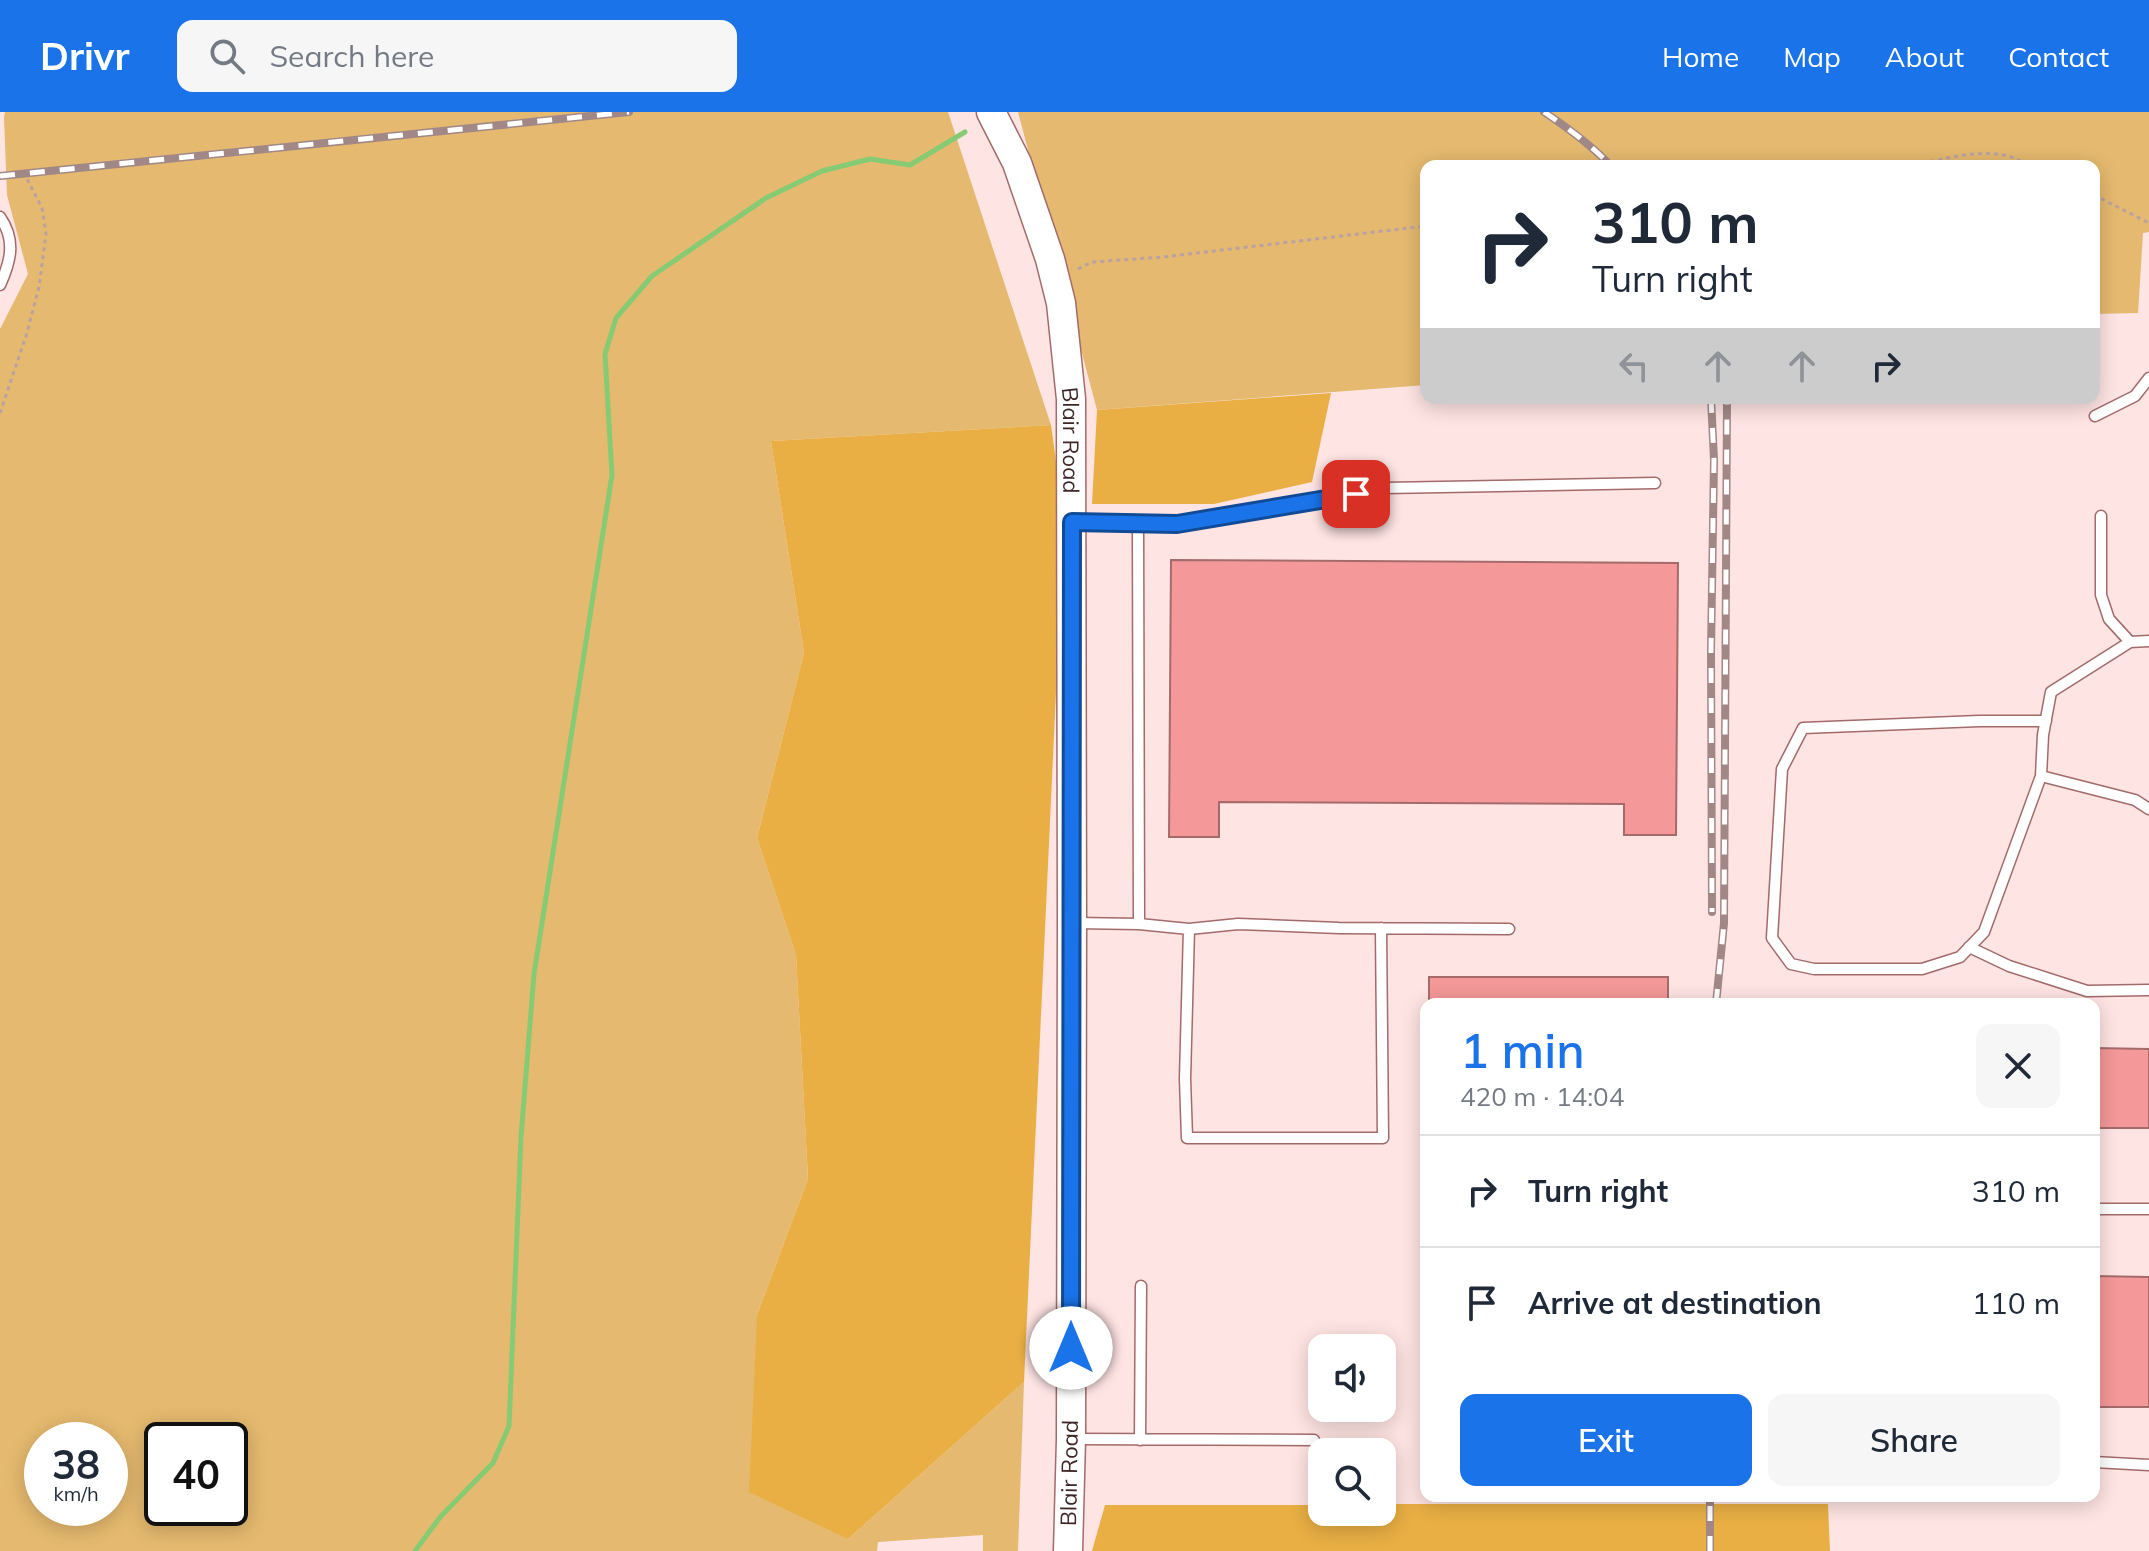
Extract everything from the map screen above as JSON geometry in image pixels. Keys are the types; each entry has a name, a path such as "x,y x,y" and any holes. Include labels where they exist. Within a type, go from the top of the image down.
{"street":[{"name":"Blair Road","path":"991,112 1017,163 1036,214 1057,287 1071,399 1071,1439 1068,1551"}],"lane":[{"path":"0,217 8,229 11,243 6,272 0,285"},
{"path":"2095,416 2135,396 2149,378"},
{"path":"1072,522 1177,524 1385,488 1655,483"},
{"path":"2101,516 2101,595 2109,619 2130,642"},
{"path":"1138,522 1139,924"},
{"path":"2046,721 1803,728 1782,769 1772,938 1791,964 1814,969 1922,969 1960,957 1984,932 2041,776 2051,692 2130,642 2149,641"},
{"path":"2041,776 2135,800 2149,809"},
{"path":"1072,923 1139,924 1189,929 1238,924 1509,929"},
{"path":"1189,929 1185,1079 1187,1138 1383,1138 1381,928"},
{"path":"1969,947 2009,966 2087,991 2149,990"},
{"path":"2100,1209 2149,1209"},
{"path":"1140,1440 1141,1286"},
{"path":"1071,1439 1308,1440"},
{"path":"2100,1462 2149,1465"}],"path":[{"path":"1938,160 1986,153 2018,160"},
{"path":"0,413 36,299 46,234 42,208 26,177"},
{"path":"2100,198 2149,223"},
{"path":"1057,287 1074,270 1092,262 1163,257 1420,227"}],"shaded area":[{"path":"5,112 948,112 1051,425 771,441 804,653 757,838 796,955 808,1179 757,1315 848,1539 1024,1382 1018,1551 983,1551 983,1535 878,1542 877,1551 0,1551 0,329 28,274 7,195"},
{"path":"1018,112 2149,112 2149,232 2143,233 2138,313 2100,314 2100,160 1420,160 1420,385 1097,410"},
{"path":"1331,393 1312,482 1214,504 1092,504 1097,410"},
{"path":"1051,425 1064,520 1024,1382 848,1539 749,1492 757,1315 808,1179 796,955 757,838 804,653 771,441"},
{"path":"1396,1504 1828,1504 1830,1551 1092,1551 1105,1505 1308,1505 1308,1526 1396,1526"}],"building":[{"path":"1171,560 1678,563 1676,835 1624,835 1624,804 1219,802 1219,837 1169,837"},
{"path":"1429,977 1668,977 1668,998 1429,998"},
{"path":"2100,1048 2149,1049 2149,1128 2100,1128"},
{"path":"2100,1276 2149,1277 2149,1407 2100,1407"}],"waterway":[{"path":"415,1551 441,1516 493,1463 509,1426 521,1137 534,974 612,475 605,354 616,318 652,276 766,198 822,171 870,159 910,165 965,132"}],"railway":[{"path":"0,176 629,112"},
{"path":"1544,112 1605,160"},
{"path":"1711,404 1714,460 1712,912"},
{"path":"1717,998 1724,923 1727,404"},
{"path":"1710,1502 1710,1551"}],"route":[{"path":"1071,1348 1072,522 1177,524 1356,494"}]}
